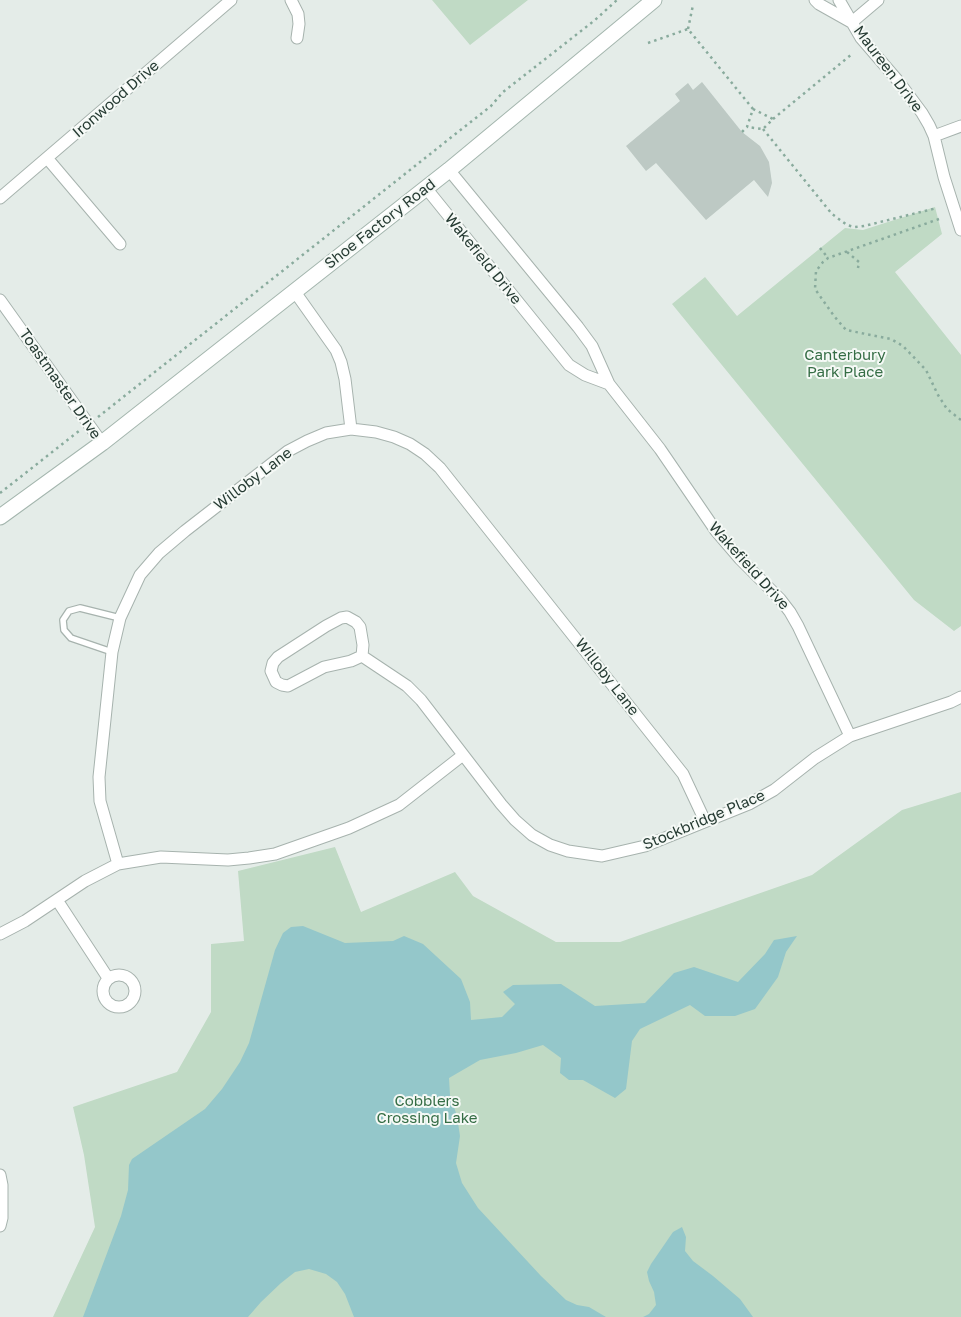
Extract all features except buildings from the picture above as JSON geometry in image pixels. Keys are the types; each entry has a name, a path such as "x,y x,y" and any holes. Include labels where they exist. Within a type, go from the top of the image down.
{"street":[{"name":"Ironwood Drive","path":"0,198 231,0"},
{"path":"291,0 298,14 297,38"},
{"name":"Shoe Factory Road","path":"0,517 102,443 295,292 449,170 654,0"},
{"name":"Maureen Drive","path":"815,0 852,22"},
{"name":"Maureen Drive","path":"838,0 861,38 899,82 922,113 934,136 961,230"},
{"path":"852,22 878,0"},
{"path":"934,136 961,126"},
{"path":"47,158 120,244"},
{"name":"Wakefield Drive","path":"449,170 578,327 600,361 609,384 660,449 716,531 790,612 850,736"},
{"name":"Wakefield Drive","path":"426,188 569,365 585,375 609,384"},
{"path":"295,292 336,350 341,362 345,378 351,429"},
{"name":"Toastmaster Drive","path":"0,300 102,443"},
{"name":"Willoby Lane","path":"118,864 100,801 99,777 112,652 120,618 140,575 159,553 288,451 326,434 351,429 376,432 410,444 425,454 440,468 675,762 687,781 705,822"},
{"path":"347,617 356,622 360,627 363,645 362,656 351,661 324,667 288,686 276,682 271,671 273,663 278,657 326,626 347,617"},
{"name":"Stockbridge Place","path":"362,656 407,686 421,700 515,820 532,835 550,845 568,851 602,856 645,846 749,804 774,790 816,758 850,736 961,697"},
{"path":"0,934 25,921 98,874 118,864 161,857 228,860 275,854 349,828 399,806 463,756"},
{"path":"56,900 108,978"},
{"path":"0,1175 2,1218 0,1226"}],"lane":[{"path":"112,652 71,638 64,630 63,620 69,611 80,608 120,618"}],"path":[{"path":"97,418 463,128 490,106 502,92 595,20 617,0"},
{"path":"688,29 693,5"},
{"path":"648,43 688,29"},
{"path":"688,29 753,109 773,119"},
{"path":"763,129 852,54"},
{"path":"742,132 747,127 753,109"},
{"path":"747,127 763,129 832,214 847,224 854,227 864,226 936,208"},
{"path":"940,219 828,258 818,266 815,288 846,330 891,339 903,346 926,370 947,409 961,420"},
{"path":"820,248 828,258"},
{"path":"846,252 859,262 858,268"},
{"path":"0,493 79,431"}],"green space":[{"path":"432,0 528,0 470,45"},
{"name":"Canterbury Park Place","path":"935,207 942,234 895,272 961,355 961,626 954,631 914,600 672,304 705,277 737,316 845,228 863,230"},
{"name":"Cobblers Crossing Lake","path":"961,792 961,1317 53,1317 95,1227 84,1155 73,1107 177,1072 211,1012 211,944 244,941 238,871 335,847 361,912 455,872 473,896 556,942 620,942 812,875 902,810"}],"water":[{"name":"Cobblers Crossing Lake","path":"303,926 345,943 393,941 404,936 423,944 461,979 470,1002 471,1020 502,1017 515,1004 503,992 513,985 561,984 595,1006 645,1003 674,973 694,967 738,982 765,954 774,940 797,936 786,952 778,977 755,1009 735,1016 705,1016 690,1005 640,1029 632,1041 626,1089 615,1098 583,1080 569,1080 560,1073 561,1058 543,1045 516,1053 480,1060 449,1078 450,1095 457,1116 460,1136 456,1163 462,1183 478,1208 566,1300 577,1305 589,1307 606,1317 354,1317 345,1294 337,1282 326,1274 309,1269 295,1272 281,1283 248,1317 83,1317 121,1216 128,1190 129,1165 132,1159 205,1109 222,1089 240,1062 249,1043 275,950 283,933 291,927"},
{"path":"682,1227 686,1237 685,1251 693,1261 740,1299 753,1317 643,1317 649,1314 656,1305 647,1272 673,1232"}]}
